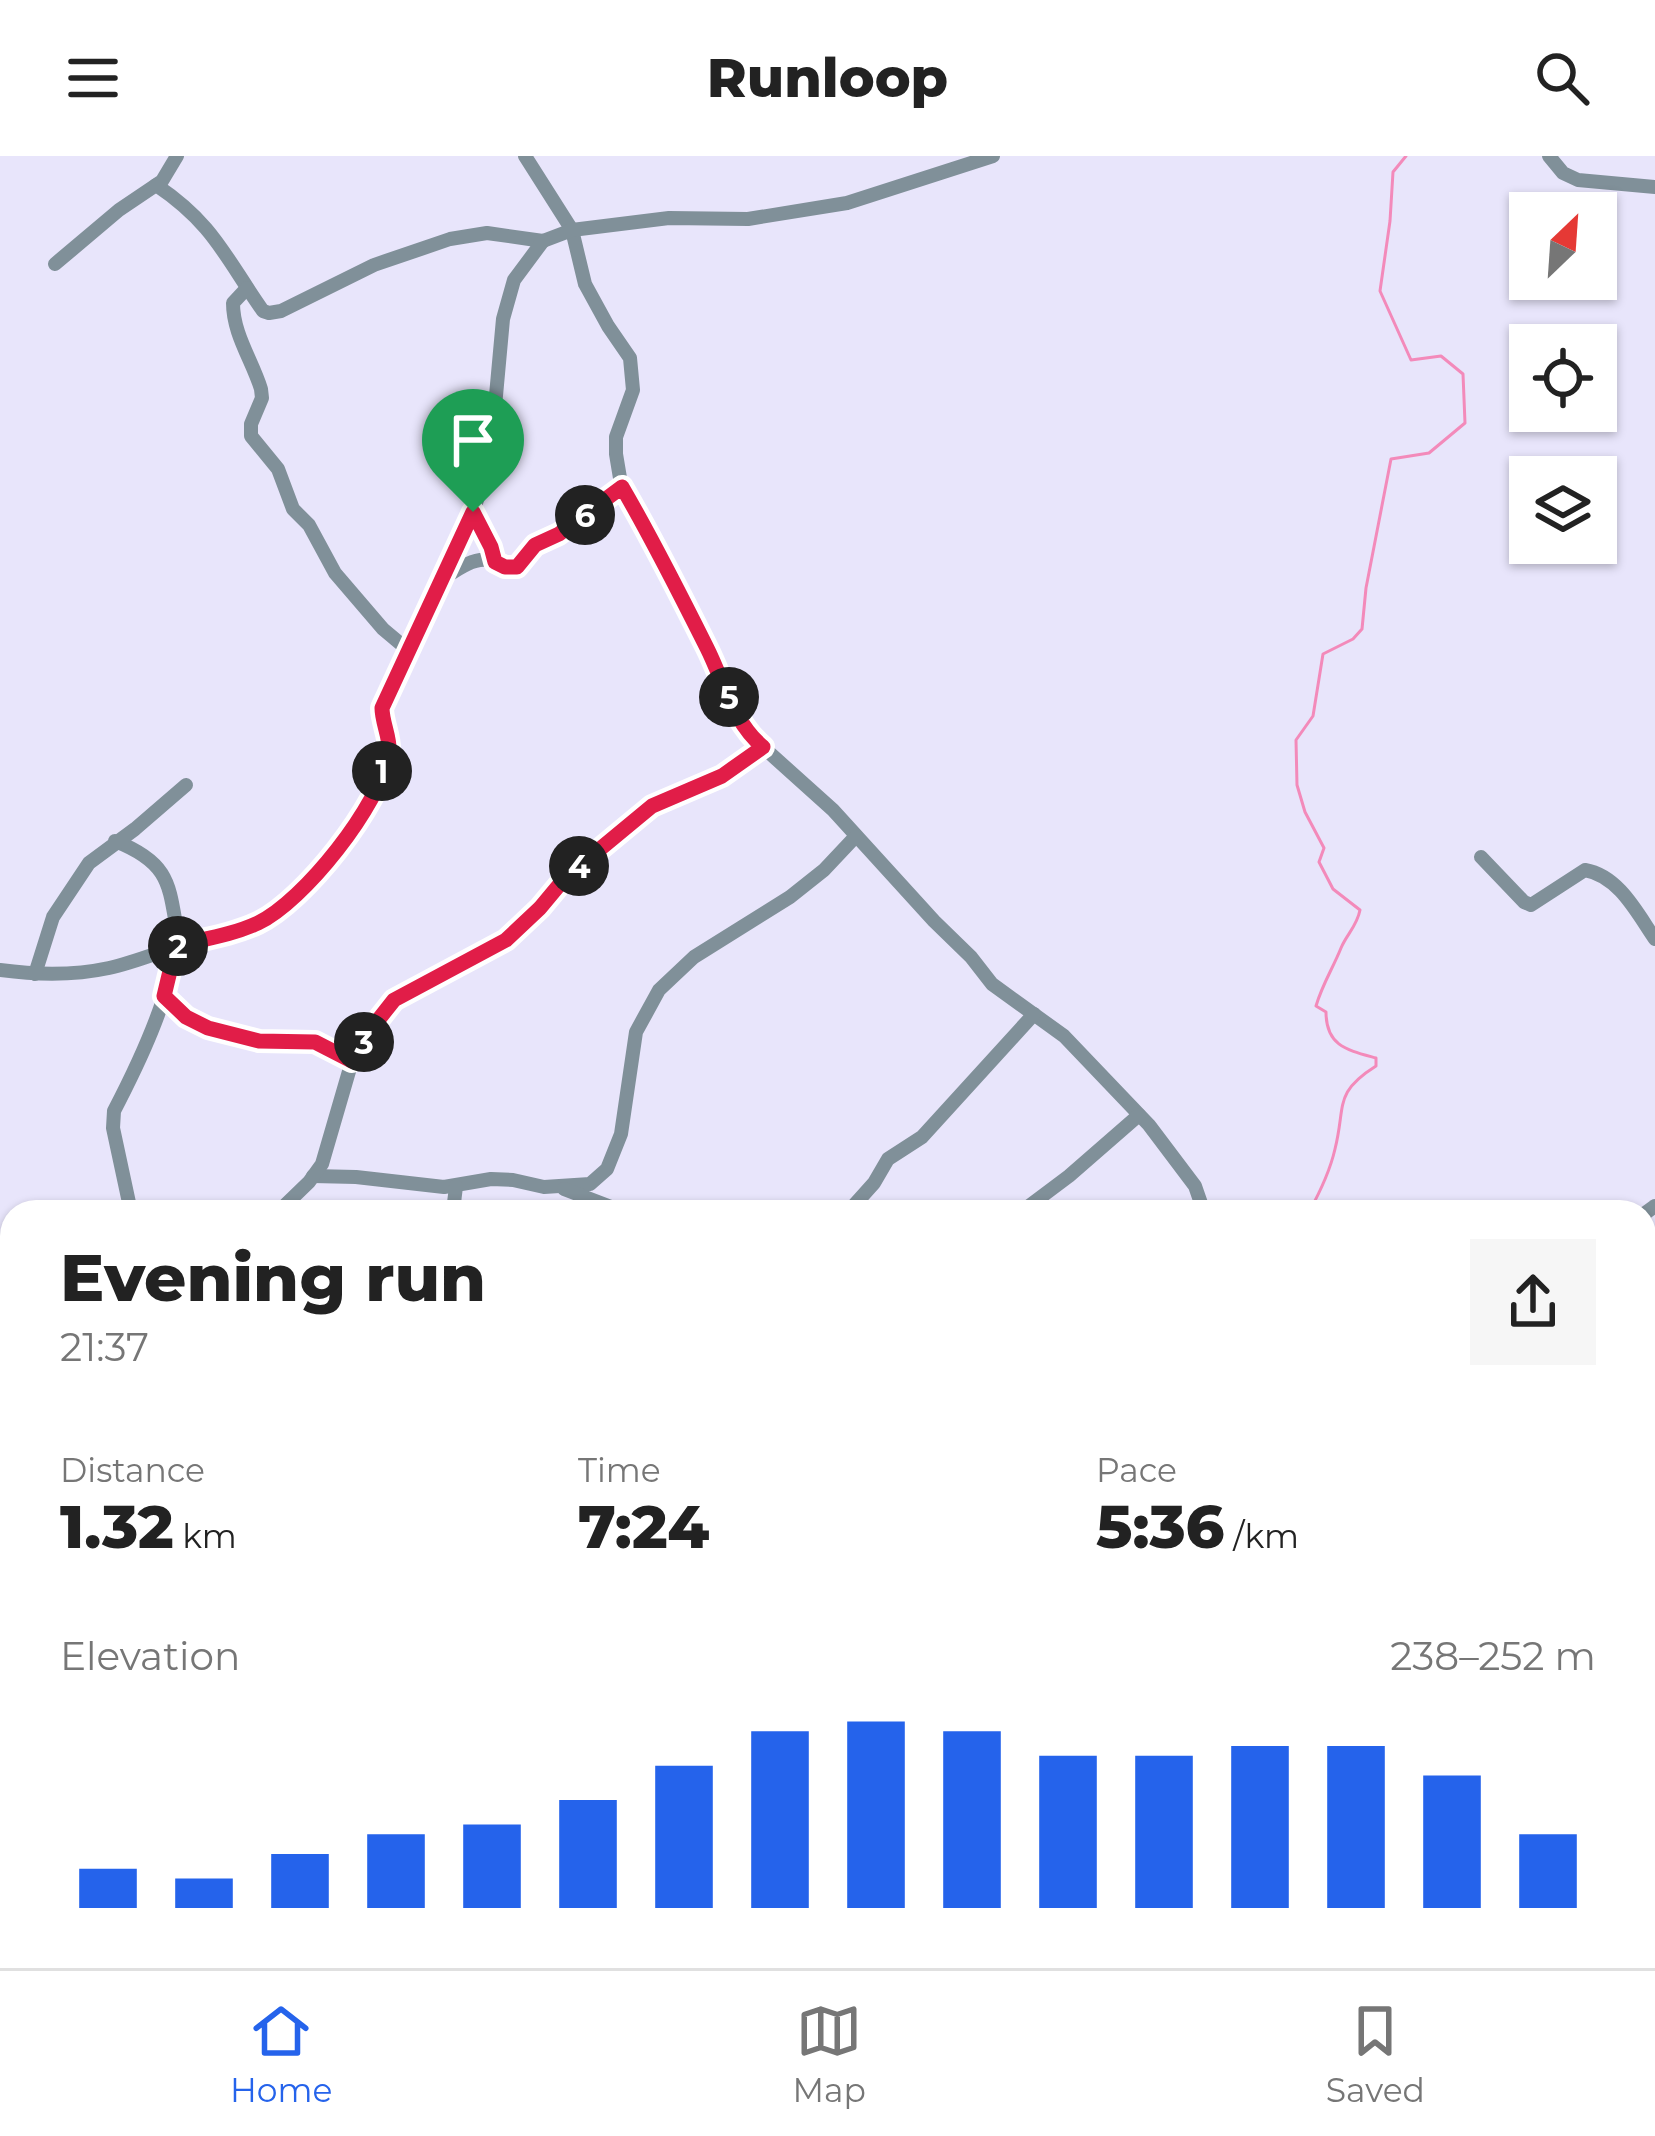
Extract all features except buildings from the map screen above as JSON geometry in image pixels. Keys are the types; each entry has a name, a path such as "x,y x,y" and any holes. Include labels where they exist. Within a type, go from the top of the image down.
{"street":[{"path":"55,264 162,181 177,156"},
{"path":"525,156 572,230 585,284 630,358 633,390 616,437 622,487 659,552 735,713 763,747 833,810 992,984 1064,1036 1139,1115 1195,1186 1200,1200"},
{"path":"156,185 185,205 211,232 263,311 274,313 374,266 451,238 487,232 544,241 572,230 669,218 748,219 848,203 993,156"},
{"path":"1549,156 1578,180 1655,188"},
{"path":"0,970 51,976 110,968 231,934 264,920 298,893 360,820 389,753 382,708 473,512 490,461 503,319 514,280 544,241"},
{"path":"247,288 232,303 232,311 261,389 251,436 278,469 293,509 309,525 335,573 383,629 408,650"},
{"path":"440,581 486,559 517,567 535,545 559,534 622,487"},
{"path":"473,512 495,562"},
{"path":"290,1200 322,1164 352,1061 394,1000 506,940 565,878 652,806 722,776 763,747"},
{"path":"35,974 53,917 89,862 186,785"},
{"path":"313,1176 456,1186 491,1180 559,1187 590,1184 608,1169 621,1135 636,1032 658,990 694,957 790,897 856,836"},
{"path":"115,841 147,855 168,881 178,946 164,996 114,1111 113,1128 128,1200"},
{"path":"1481,857 1531,905 1585,870 1598,873 1623,893 1655,939"},
{"path":"164,996 186,1017 208,1028 259,1041 315,1042 352,1061"},
{"path":"859,1200 888,1159 922,1137 1034,1014"},
{"path":"1037,1200 1139,1115"},
{"path":"454,1200 456,1186"},
{"path":"559,1187 593,1200"}],"waterway":[{"path":"1315,1200 1330,1165 1347,1093 1376,1066 1376,1058 1340,1045 1330,1032 1326,1012 1316,1006 1360,910 1333,889 1319,862 1324,848 1297,785 1296,740 1313,716 1323,654 1362,629 1391,459 1429,453 1465,423 1463,374 1441,356 1411,360 1380,291 1393,172 1406,156"}],"route":[{"path":"622,487 704,642 735,713 763,747 722,776 659,801 565,878 506,940 394,1000 352,1061 315,1042 259,1041 194,1022 164,996 176,946 231,934 264,920 298,893 360,820 389,753 382,722 387,694 473,512 495,562 517,567 535,545 559,534 622,487"}]}
